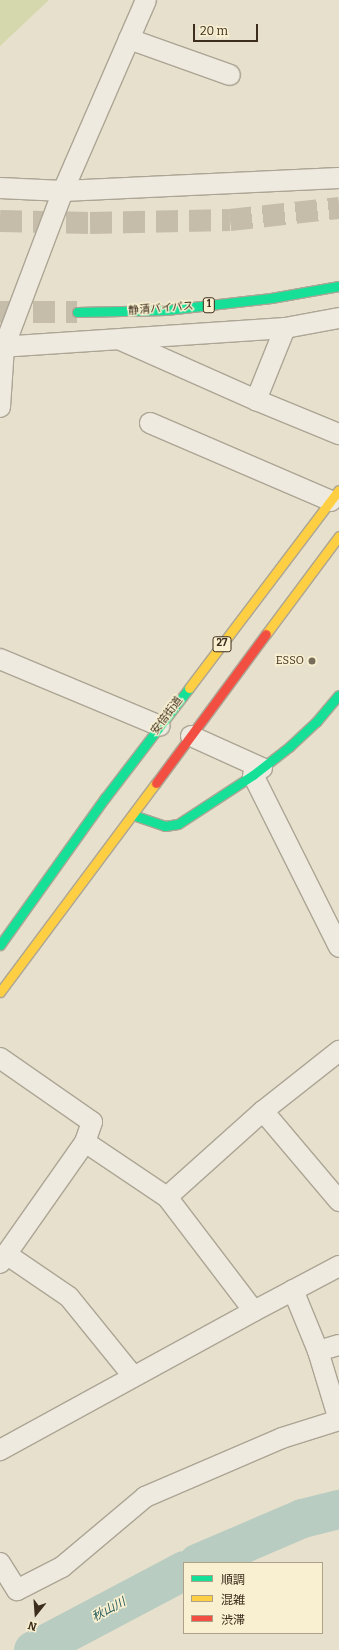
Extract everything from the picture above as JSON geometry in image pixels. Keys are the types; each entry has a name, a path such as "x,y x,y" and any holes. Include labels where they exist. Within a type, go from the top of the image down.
{"main road":[{"name":"静清バイパス","path":"77,312 166,310 271,298 339,286"},
{"name":"安倍街道","path":"0,945 105,798 335,495"},
{"path":"0,992 192,736 339,536"},
{"path":"133,815 165,826 178,824 258,772 316,722 339,695"}],"street":[{"path":"0,407 2,347 63,191 146,0"},
{"path":"129,39 230,75"},
{"path":"0,188 63,191 339,178"},
{"path":"2,347 285,328 339,318"},
{"path":"256,400 285,328"},
{"path":"118,339 256,400 339,434"},
{"path":"150,424 335,495"},
{"path":"0,659 160,726"},
{"path":"192,736 258,772 338,941"},
{"path":"167,1196 263,1110 339,1051"},
{"path":"0,1058 92,1122 85,1142 3,1259 69,1297 133,1376"},
{"path":"263,1110 339,1201"},
{"path":"85,1142 167,1196 254,1311"},
{"path":"0,1450 133,1376 339,1266"},
{"path":"0,1563 17,1590 62,1567 145,1497 282,1438 339,1420 318,1351 293,1290"},
{"path":"318,1351 339,1345"}],"green space":[{"path":"0,0 49,0 0,46"}],"waterway":[{"name":"秋山川","path":"199,1562 302,1518 339,1509"},
{"name":"秋山川","path":"33,1650 183,1571"}],"tunnel":[{"path":"0,221 90,223 230,220 339,208"},
{"path":"0,312 77,312"}],"traffic: fast":[{"path":"77,312 166,310 271,298 339,286"},
{"path":"0,945 105,798 189,688"},
{"path":"133,815 165,826 178,824 253,775 289,747 316,722 339,695"}],"traffic: slow":[{"path":"189,688 339,490"},
{"path":"266,634 339,536"},
{"path":"0,992 156,783"}],"traffic: jam":[{"path":"156,783 266,634"}],"place":[{"name":"ESSO","path":"312,661"}]}
